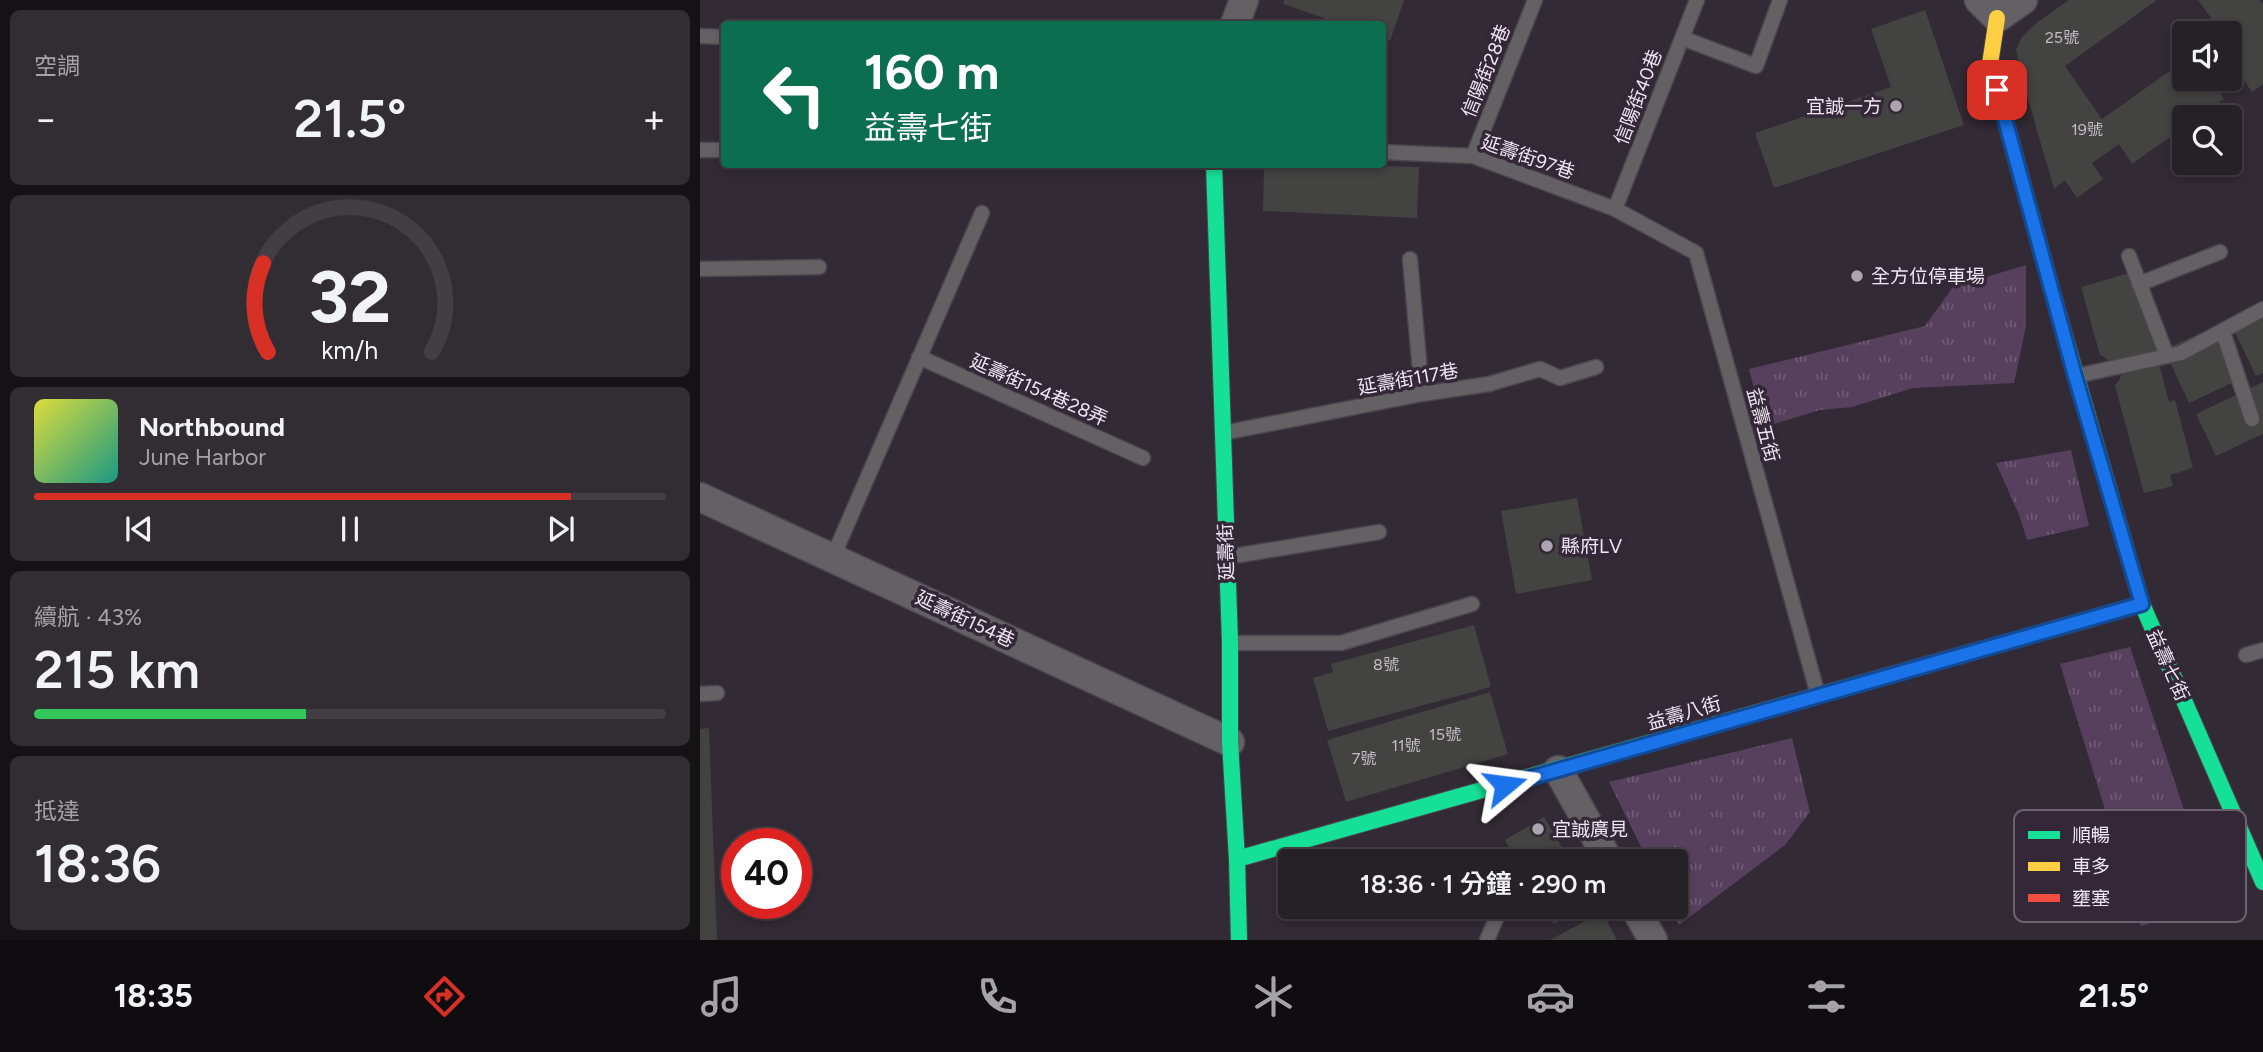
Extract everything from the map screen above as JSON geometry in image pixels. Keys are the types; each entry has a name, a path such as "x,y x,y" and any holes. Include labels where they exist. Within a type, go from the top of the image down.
{"street":[{"path":"1236,21 1244,0"},
{"path":"1988,9 2023,0"},
{"name":"益壽七街","path":"1988,9 1990,64 2075,376 2142,604 2232,810"},
{"name":"延壽街","path":"1214,168 1230,643 1230,742 1239,940"},
{"name":"延壽街154巷","path":"700,497 1230,742"},
{"name":"益壽八街","path":"1237,859 2142,604"},
{"path":"1558,770 1602,849"},
{"name":"益壽七街","path":"2246,843 2263,882"},
{"path":"1641,919 1653,940"}],"lane":[{"name":"信陽街28巷","path":"1473,156 1535,0"},
{"name":"信陽街40巷","path":"1615,209 1697,0"},
{"path":"1682,38 1756,66 1780,0"},
{"path":"700,36 721,37"},
{"path":"700,150 721,150"},
{"name":"延壽街97巷","path":"1386,152 1473,156 1615,209"},
{"name":"益壽五街","path":"1615,209 1696,253 1818,696"},
{"path":"833,557 982,213"},
{"path":"2139,284 2220,251"},
{"path":"2129,256 2168,356"},
{"path":"1410,259 1422,394"},
{"path":"700,268 818,267"},
{"path":"2075,376 2181,354 2263,309"},
{"path":"2223,332 2252,419"},
{"name":"延壽街154巷28弄","path":"919,357 1143,458"},
{"name":"延壽街117巷","path":"1222,434 1422,394 1489,384 1540,369 1560,378 1596,367"},
{"path":"1226,557 1379,532"},
{"path":"1230,643 1341,643 1472,604"},
{"path":"2246,655 2263,650"},
{"path":"700,694 717,693"},
{"path":"1487,940 1496,919"}],"green space":[{"path":"2026,265 2026,326 2014,383 1913,388 1852,407 1820,410 1764,427 1749,369 1925,326 1953,287"},
{"path":"2071,450 2089,526 2027,540 1996,463"},
{"path":"2130,647 2184,810 2105,810 2060,664"},
{"path":"1792,738 1810,812 1785,845 1688,918 1688,849 1642,849 1609,782"},
{"path":"1676,919 1687,919 1679,925"}],"building":[{"path":"1284,0 1404,0 1390,41 1386,40 1386,21 1333,21 1283,4"},
{"path":"2069,0 2157,0 2065,66 2102,119 2172,69 2172,91 2219,91 2224,99 2215,105 2172,105 2172,136 2132,164 2119,144 2092,163 2103,179 2077,198 2065,180 2054,189 2016,50 2021,38 2035,24"},
{"path":"2198,0 2260,0 2263,4 2263,84 2252,92 2242,77 2242,21 2213,21"},
{"name":"宜誠一方","path":"1925,10 1964,125 1774,188 1755,133 1891,87 1871,29"},
{"path":"1419,167 1417,218 1263,211 1264,168"},
{"path":"2136,271 2159,353 2117,365 2100,355 2081,287"},
{"path":"2263,309 2263,373 2256,376 2231,324"},
{"path":"2211,328 2236,381 2189,403 2164,350"},
{"path":"2158,360 2169,402 2175,400 2193,468 2170,475 2173,486 2144,493 2115,386 2126,368"},
{"path":"2263,382 2263,434 2216,456 2196,414"},
{"name":"縣府LV","path":"1577,498 1592,580 1516,594 1501,511"},
{"path":"1474,625 1491,687 1328,731 1313,678 1333,672 1331,664"},
{"path":"1490,692 1508,754 1346,802 1327,740"},
{"path":"709,728 717,940 700,940 700,729"},
{"name":"宜誠廣見","path":"1544,817 1563,849 1510,849 1505,840"},
{"path":"1589,919 1606,919 1617,940 1550,940"}],"traffic: fast":[{"path":"1214,168 1230,643 1230,742 1239,940"},
{"path":"2059,316 2142,604 2232,810"},
{"path":"1237,859 1972,652"},
{"path":"2246,843 2263,882"}],"traffic: slow":[{"path":"1997,18 1990,64 2059,316"}],"traffic: jam":[{"path":"1972,652 2142,604"}],"place":[{"name":"宜誠一方","path":"1896,106"},
{"name":"全方位停車場","path":"1857,276"},
{"name":"縣府LV","path":"1547,546"},
{"name":"宜誠廣見","path":"1538,829"}],"route":[{"path":"1505,785 2142,604 2075,376 1997,90"}]}
